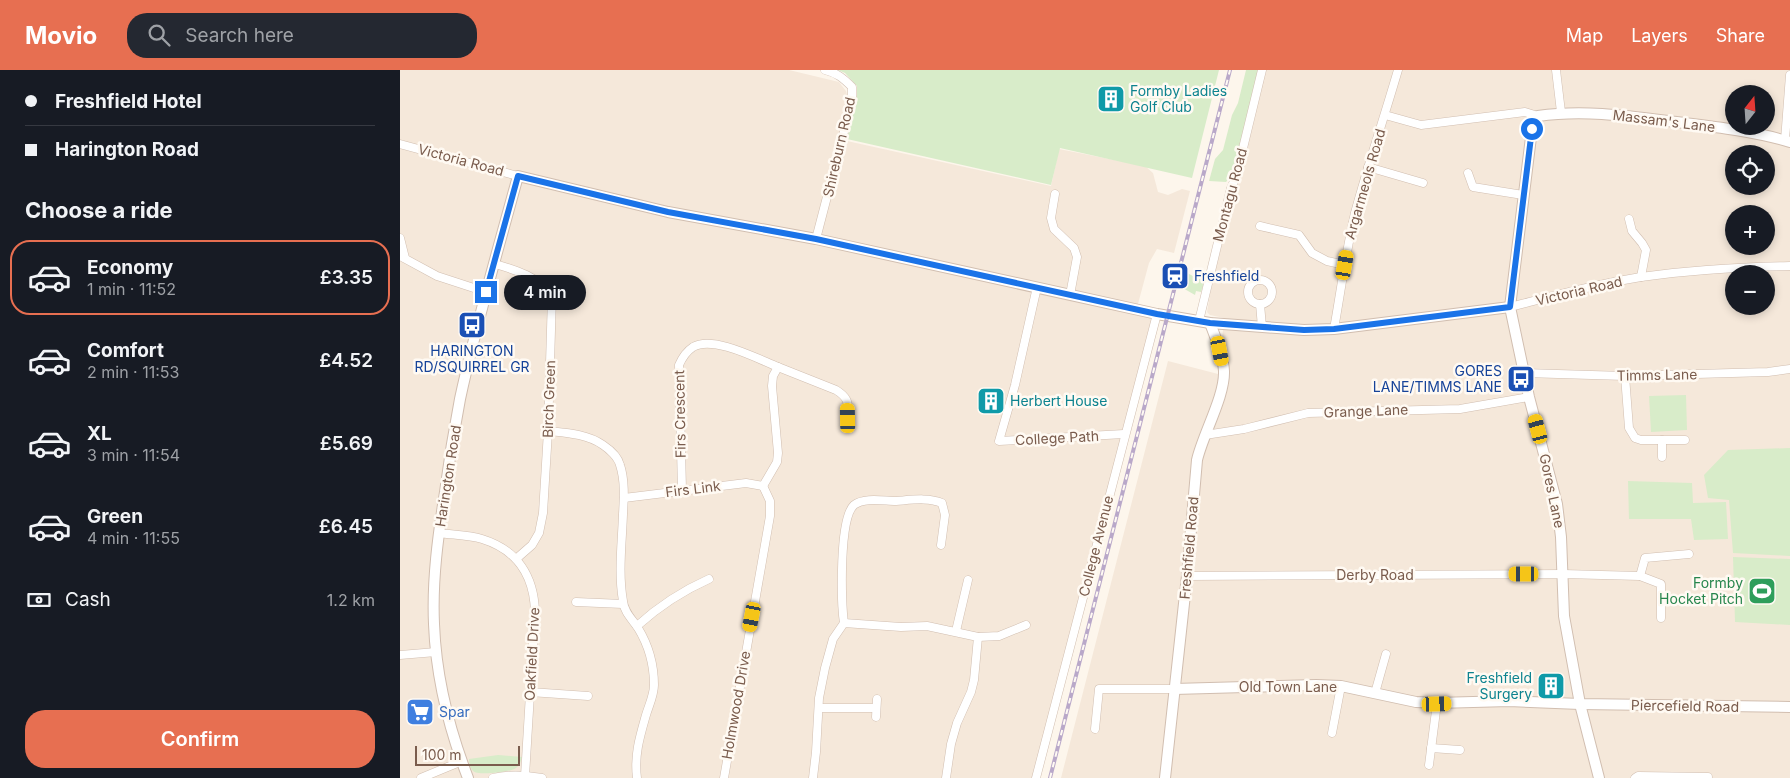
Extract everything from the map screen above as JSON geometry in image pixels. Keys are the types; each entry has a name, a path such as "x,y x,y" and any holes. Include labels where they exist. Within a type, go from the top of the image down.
{"street":[{"name":"Shireburn Road","path":"816,239 852,101 852,87 836,73 824,70"},
{"name":"Montagu Road","path":"1199,321 1262,70"},
{"name":"Argarmeols Road","path":"1334,329 1350,234 1368,167 1398,70"},
{"path":"1556,70 1561,112"},
{"path":"1787,141 1790,76"},
{"path":"1385,114 1422,125 1525,112 1538,116"},
{"name":"Massam's Lane","path":"1538,116 1561,112 1610,114 1710,126 1787,141"},
{"name":"Gores Lane","path":"1538,116 1532,129 1510,307 1529,396 1556,504 1561,537 1564,616 1580,704 1599,778"},
{"name":"Victoria Road","path":"400,144 518,176 668,212 816,239 1157,314 1210,323 1304,330 1334,329 1510,307 1570,291 1641,277 1732,267 1790,266"},
{"path":"1368,167 1423,183"},
{"path":"1468,173 1473,187 1524,195"},
{"name":"Harington Road","path":"468,778 451,728 440,684 436,652 434,589 449,464 461,398 486,292 518,176"},
{"path":"1055,194 1051,218 1054,229 1074,248 1078,257 1070,294"},
{"path":"1629,219 1632,231 1646,250 1641,277"},
{"path":"1260,226 1298,235 1312,253 1327,261 1345,265"},
{"path":"400,238 403,257 437,276 486,292"},
{"name":"Birch Green","path":"495,264 536,280 546,287 552,296 548,431 543,513 539,533 532,545 516,559"},
{"name":"College Path","path":"1037,287 1016,385 999,441 1124,434"},
{"path":"1260,304 1262,327"},
{"name":"College Avenue","path":"1036,778 1124,434 1157,314"},
{"name":"Freshfield Road","path":"1165,778 1187,576 1197,460 1201,443 1223,383 1224,372 1220,351 1210,323"},
{"name":"Firs Crescent","path":"682,490 679,365 684,355 694,346 709,343 745,354 836,390 844,395 848,402 848,418"},
{"path":"763,486 777,462 778,453 772,386 773,376 778,367"},
{"name":"Timms Lane","path":"1524,373 1625,376 1768,372 1790,369"},
{"path":"1625,376 1631,434 1641,440 1685,440"},
{"name":"Grange Lane","path":"1204,435 1244,429 1308,413 1460,409 1529,396"},
{"path":"548,431 575,434 603,445 620,463 624,481 620,582 623,604 629,617 637,626 651,657 654,671 654,688 637,749 637,778"},
{"path":"1662,440 1662,458"},
{"name":"Firs Link","path":"624,498 746,483 763,486"},
{"name":"Holmwood Drive","path":"724,778 770,516 770,501 763,486"},
{"path":"813,778 819,698 825,668 833,638 844,623 842,606 843,552 848,513 855,505 864,501 929,500 942,503 945,516 942,545"},
{"name":"Oakfield Drive","path":"440,533 481,539 495,544 516,559 525,571 534,595 535,612 525,776"},
{"path":"1660,618 1661,584 1640,576 1645,558 1689,554"},
{"name":"Derby Road","path":"1187,576 1563,574 1640,576"},
{"path":"637,626 653,611 691,587 709,579"},
{"path":"956,631 968,580"},
{"path":"576,602 623,604"},
{"path":"844,623 901,627 927,626 978,637 999,636 1026,625"},
{"path":"946,778 957,723 971,692 974,680 978,637"},
{"path":"400,655 436,652"},
{"path":"1375,694 1386,654"},
{"name":"Old Town Lane","path":"1174,690 1305,684 1340,686 1416,702 1437,704 1509,701 1580,704"},
{"path":"1332,733 1340,686"},
{"path":"1096,729 1099,689 1174,690"},
{"path":"530,692 588,696"},
{"path":"876,717 877,698"},
{"path":"1429,765 1437,704"},
{"name":"Piercefield Road","path":"1580,704 1790,707"},
{"path":"819,708 876,708"},
{"path":"1431,748 1460,750"},
{"path":"421,778 462,761"},
{"path":"493,778 503,775 542,778"},
{"path":"1635,778 1638,776 1708,777"}],"shaded area":[{"path":"400,70 789,70 839,82 846,91 848,99 838,139 1051,186 1059,149 1145,166 1153,173 1158,192 1168,195 1182,189 1190,191 1174,253 1157,249 1149,263 1135,315 1155,319 1037,778 400,778"},
{"path":"1266,70 1790,70 1790,778 1061,778 1168,361 1218,374 1218,383 1229,385 1222,340 1224,318 1210,315 1207,312 1212,283"}],"green space":[{"path":"838,70 1219,70 1192,178 1060,148 1051,185 847,139 857,95 857,86 845,73"},
{"path":"1246,70 1262,70 1238,167 1226,182 1209,181 1215,159 1223,150"},
{"path":"1185,272 1198,277 1204,283 1201,292 1196,291 1195,295 1181,287"},
{"path":"1686,395 1687,430 1651,432 1649,396"},
{"path":"1790,448 1790,556 1733,553 1729,500 1708,498 1704,475 1728,450"},
{"path":"1628,481 1692,483 1693,503 1726,502 1728,539 1694,540 1691,519 1629,519"},
{"name":"Formby Hocket Pitch","path":"1733,557 1790,559 1790,625 1735,622"},
{"path":"498,755 522,757 517,767 508,771 481,773 473,771 470,767 469,759"}],"railway":[{"path":"1050,778 1230,70"}],"place":[{"name":"Formby Ladies Golf Club","path":"1111,99"},
{"name":"Freshfield","path":"1175,276"},
{"name":"HARINGTON RD/SQUIRREL GR","path":"472,325"},
{"name":"GORES LANE/TIMMS LANE","path":"1521,379"},
{"name":"Herbert House","path":"991,401"},
{"name":"Formby Hocket Pitch","path":"1762,591"},
{"name":"Freshfield Surgery","path":"1551,686"},
{"name":"Spar","path":"420,712"}],"route":[{"path":"486,292 518,176 668,212 773,230 1157,314 1210,323 1304,330 1334,329 1510,307 1532,129"}]}
